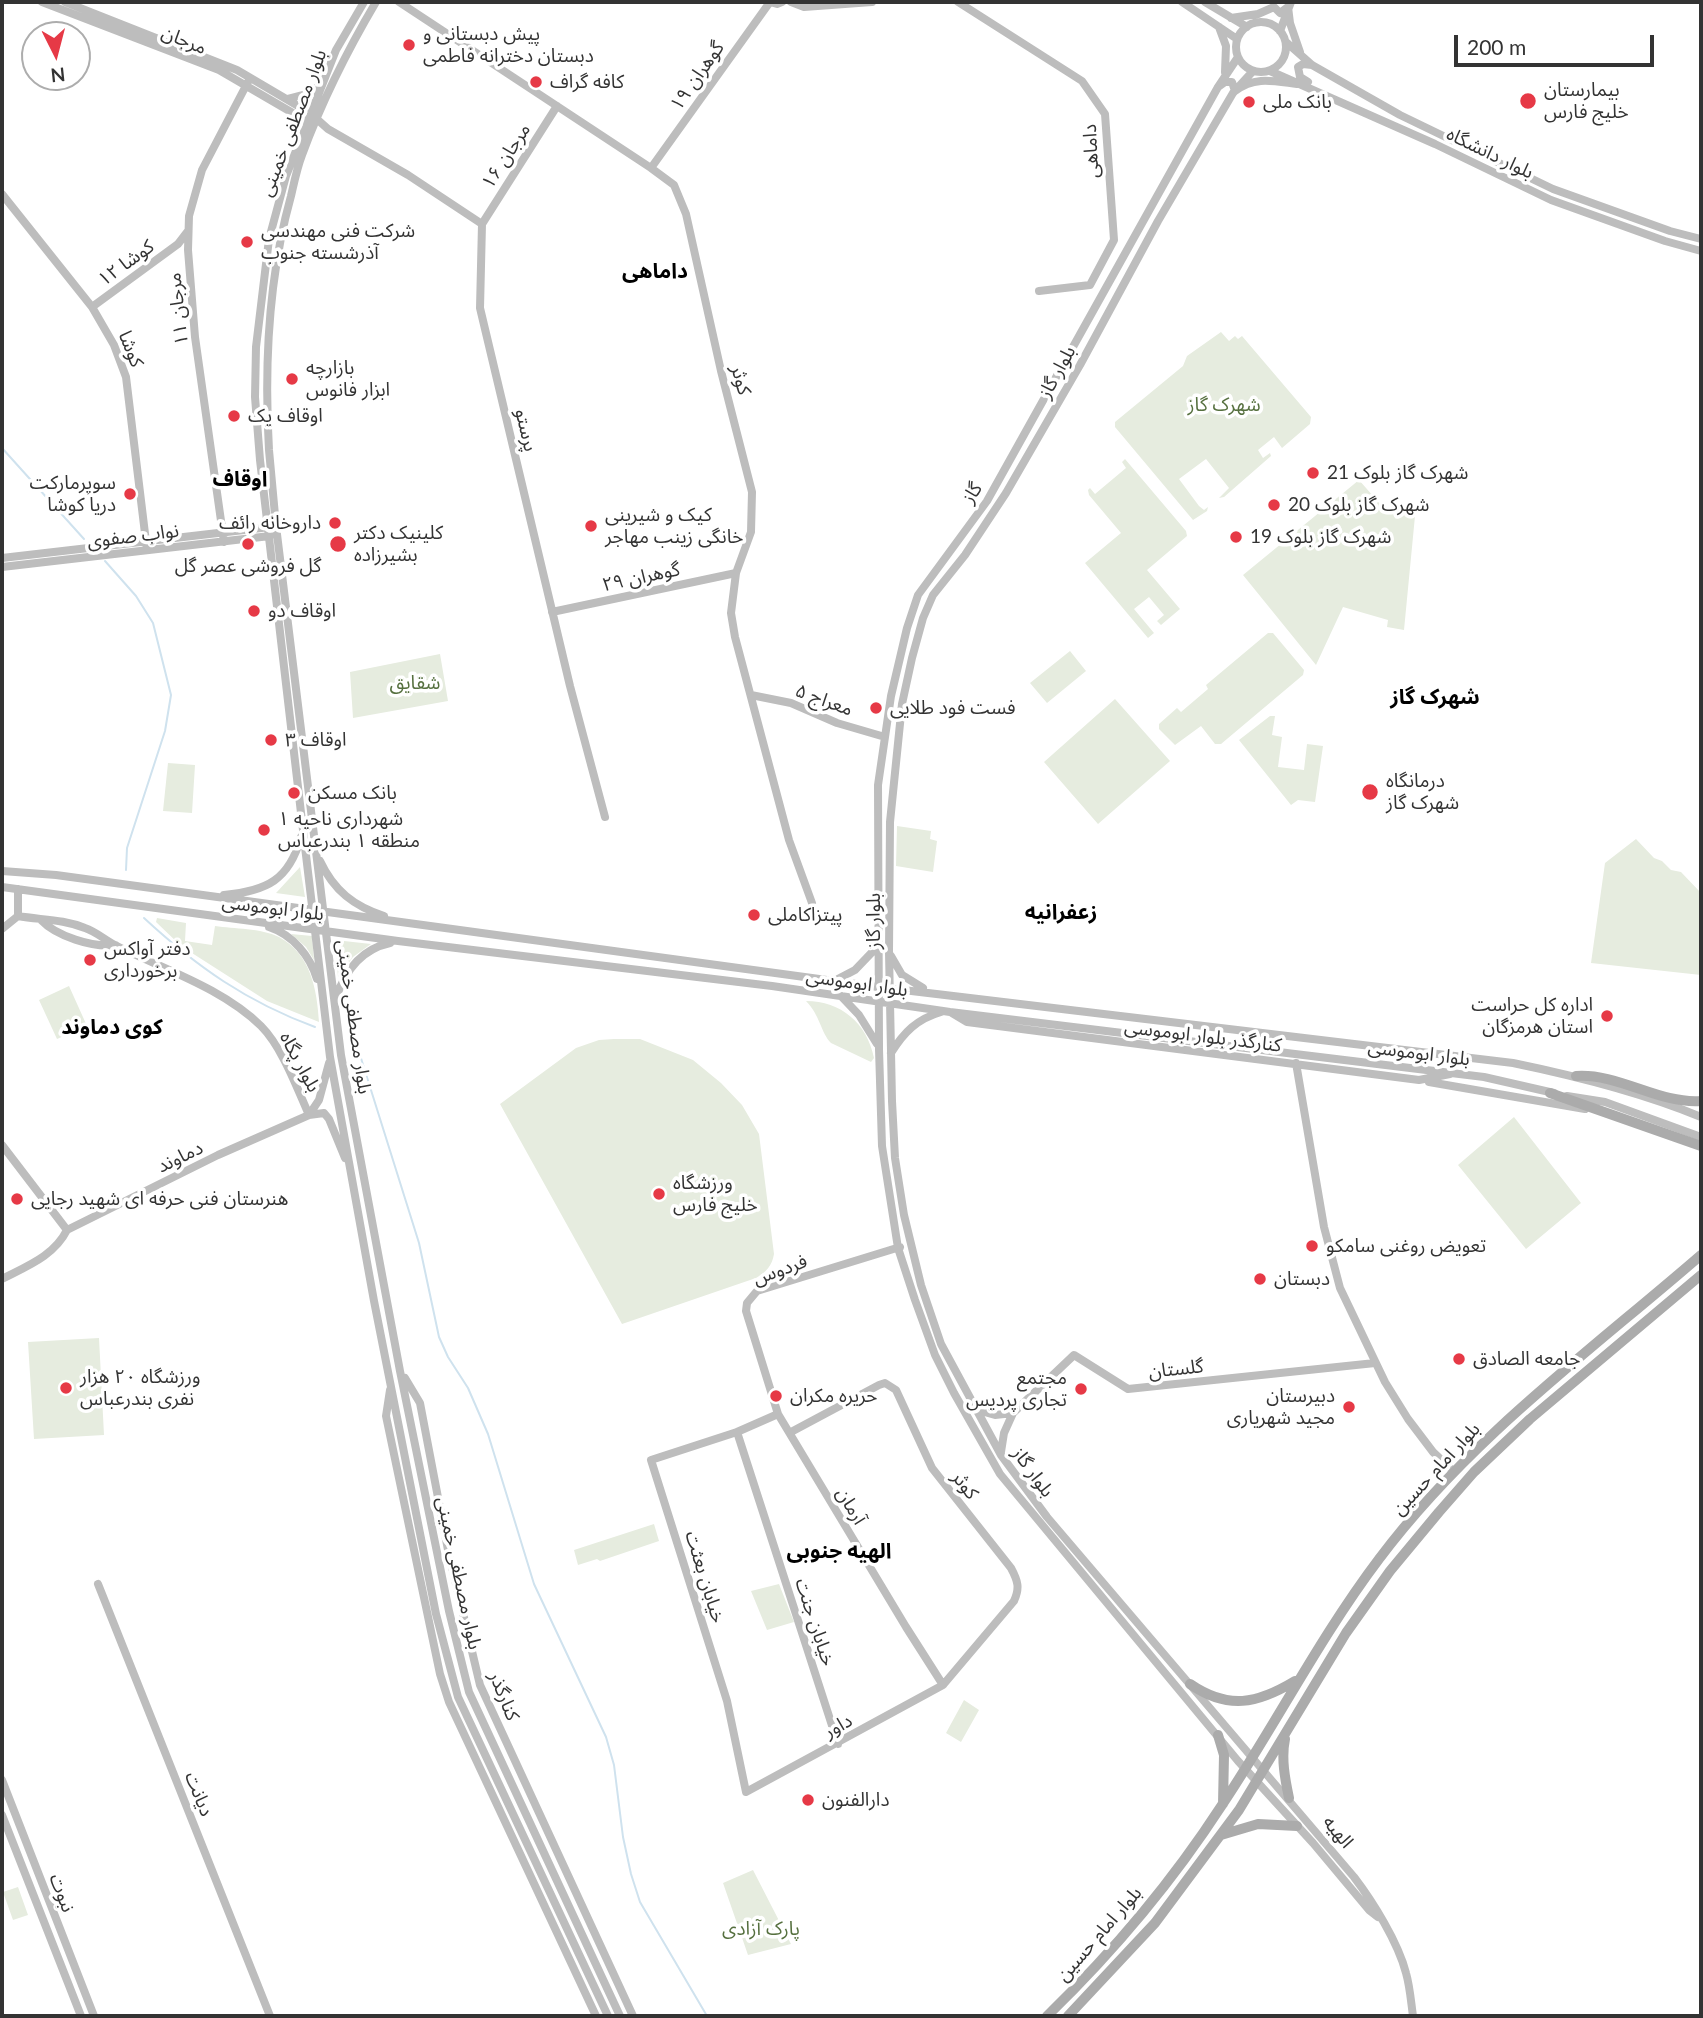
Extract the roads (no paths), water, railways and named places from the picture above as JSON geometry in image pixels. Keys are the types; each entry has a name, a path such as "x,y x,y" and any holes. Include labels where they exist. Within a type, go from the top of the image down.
{"main road":[{"name":"مرجان","path":"42,2 249,82 287,99 312,120"},
{"name":"مرجان","path":"65,2 212,59 312,120"},
{"name":"بلوار مصطفی خمینی","path":"364,2 336,50 323,81 301,157 285,216 274,274 268,340 266,396 272,531 314,929 330,1057 374,1301 436,1614 458,1697 608,2016"},
{"name":"بلوار مصطفی خمینی","path":"312,120 376,2"},
{"name":"کوثر","path":"399,2 674,185 687,214 721,371 752,492 751,532 736,573 731,613 734,636 789,839 812,903"},
{"path":"770,2 782,2"},
{"name":"گوهران ۱۹","path":"651,169 770,2"},
{"path":"791,2 804,7 872,2"},
{"name":"داماهی","path":"958,2 1082,81 1105,114 1114,240 1093,283 1039,291"},
{"path":"1182,2 1237,39"},
{"path":"1205,2 1247,27"},
{"path":"1231,18 1258,14 1275,4"},
{"path":"1275,4 1280,13 1289,4"},
{"path":"1259,23 1275,4"},
{"path":"1280,31 1289,4"},
{"path":"1289,4 1290,23 1303,57"},
{"path":"1259,23 1271,24 1280,31 1286,41 1281,62 1270,71 1254,71 1242,63 1238,57 1237,39 1247,27 1259,23"},
{"path":"1220,27 1226,46 1225,75"},
{"name":"بلوار دانشگاه","path":"1286,41 1312,65 1400,115 1553,189 1670,231 1701,239"},
{"name":"گاز","path":"878,987 878,785 891,696 907,628 918,595 987,501 1218,87 1238,57"},
{"path":"1312,65 1300,65 1297,72 1323,93"},
{"name":"بلوار گاز","path":"1254,71 1234,91 1006,493 965,555 933,594 923,618 902,704 893,776 889,952 895,1158 910,1246 941,1344 1001,1455 1047,1517 1264,1769"},
{"name":"بلوار دانشگاه","path":"1270,71 1435,144 1551,200 1644,234 1701,251"},
{"path":"1218,87 1232,82 1234,91 1252,81 1260,80 1307,86"},
{"path":"287,99 310,93 323,81"},
{"name":"مرجان ۱۱","path":"223,538 194,327 188,230 192,200 202,170 249,82"},
{"name":"مرجان ۱۶","path":"482,224 557,106"},
{"path":"312,120 408,175 482,224"},
{"path":"1435,144 1441,134"},
{"name":"کوشا","path":"2,194 92,307 114,345 126,377 146,546"},
{"name":"پرستو","path":"482,224 480,308 587,755 605,817"},
{"name":"کوشا ۱۲","path":"92,307 178,244 188,230"},
{"path":"1067,357 1080,365"},
{"name":"بلوار مصطفی خمینی","path":"272,531 341,1055 449,1611 469,1692 620,2016"},
{"name":"نواب صفوی","path":"2,558 146,546 272,531"},
{"name":"نواب صفوی","path":"2,567 146,546"},
{"name":"گوهران ۲۹","path":"552,611 736,573"},
{"name":"معراج ۵","path":"751,695 791,703 836,723 885,737"},
{"path":"210,897 254,891 275,881 296,855 303,830"},
{"path":"316,854 326,874 344,895 362,909 400,922"},
{"name":"بلوار ابوموسی","path":"2,870 312,909 878,987 1513,1063 1576,1076 1656,1100 1701,1117"},
{"name":"بلوار ابوموسی","path":"2,887 398,941 1454,1073 1605,1102 1701,1136"},
{"path":"2,929 18,916 18,889"},
{"name":"بلوار پگاه","path":"18,916 41,920 50,918 85,928 233,1003 263,1027 276,1046 309,1115"},
{"name":"بلوار پگاه","path":"41,920 48,928 74,938 104,946 115,945"},
{"path":"249,921 282,932 295,943 313,965 324,1001"},
{"path":"335,1000 342,979 354,963 368,951 398,941"},
{"path":"836,980 855,970 878,946"},
{"path":"889,952 902,975 928,991"},
{"name":"بلوار گاز","path":"878,987 882,1146 898,1248 935,1355 1000,1474 1245,1769"},
{"path":"841,996 872,1033 879,1049"},
{"path":"891,1053 902,1035 912,1026 930,1015 947,1011"},
{"name":"کنارگذر بلوار ابوموسی","path":"947,1011 967,1022 1419,1080 1454,1073"},
{"path":"1059,1024 1074,1036"},
{"path":"1144,1035 1163,1047"},
{"path":"309,1115 319,1100 330,1057"},
{"path":"1296,1063 1329,1249 1340,1288 1375,1363 1408,1419 1433,1452 1453,1471"},
{"path":"1576,1076 1620,1083 1680,1101 1701,1101"},
{"path":"1419,1080 1611,1114"},
{"path":"1550,1093 1701,1146"},
{"path":"309,1115 324,1113 329,1119 351,1174"},
{"name":"دماوند","path":"2,1279 48,1254 67,1230 218,1155 309,1115"},
{"path":"2,1145 67,1230"},
{"path":"898,1248 910,1246"},
{"name":"فردوس","path":"778,1414 747,1317 747,1303 752,1296 757,1291 898,1248"},
{"name":"بلوار امام حسین","path":"1047,2016 1121,1939 1185,1859 1223,1805 1298,1679 1379,1559 1453,1471 1517,1410 1701,1255"},
{"name":"بلوار امام حسین","path":"1068,2016 1155,1923 1221,1835 1346,1633 1390,1570 1474,1472 1530,1419 1701,1275"},
{"path":"1678,1294 1701,1282"},
{"path":"374,1301 388,1297"},
{"name":"گلستان","path":"1001,1455 1004,1433 1013,1413 1074,1355 1128,1389 1375,1363"},
{"name":"کنارگذر","path":"401,1371 420,1403 446,1538 481,1685 633,2016"},
{"path":"391,1384 386,1416 440,1674 449,1702 596,2016"},
{"name":"کوثر","path":"791,1432 879,1385 892,1385 897,1390 932,1468 1011,1568 1018,1581 1014,1601 943,1685"},
{"path":"974,1409 995,1415 1013,1413"},
{"path":"737,1432 778,1414"},
{"name":"آرمان","path":"778,1414 943,1685"},
{"name":"خیابان جنت","path":"737,1432 838,1744"},
{"name":"خیابان بعثت","path":"737,1432 651,1460 727,1701 746,1792"},
{"name":"دیانت","path":"98,1584 270,2016"},
{"path":"1190,1684 1208,1696 1224,1701 1245,1701 1269,1696 1298,1679"},
{"name":"داور","path":"746,1792 943,1685"},
{"path":"1288,1729 1283,1753 1289,1798"},
{"path":"1219,1735 1224,1755 1223,1805"},
{"name":"الهیه","path":"1245,1769 1369,1910 1381,1919"},
{"name":"الهیه","path":"1264,1769 1375,1905 1406,1972 1413,2016"},
{"name":"نبوت","path":"2,1780 94,2016"},
{"name":"نبوت","path":"2,1815 81,2016"},
{"path":"1221,1835 1258,1824 1297,1826"},
{"path":"63,1969 74,1966"}],"waterway":[{"path":"2,448 84,539"},
{"path":"105,561 136,596 153,623 171,695 165,731 127,848 126,870"},
{"path":"144,918 224,982 267,1006 315,1027"},
{"path":"349,1039 355,1043 360,1055 419,1243 439,1337 468,1388 488,1434 534,1584 606,1737 614,1765 623,1837 640,1902 707,2016"}],"place":[{"name":"پیش دبستانی و دبستان دخترانه فاطمی","path":"409,45"},
{"name":"کافه گراف","path":"536,82"},
{"name":"بیمارستان خلیج فارس","path":"1528,101"},
{"name":"بانک ملی","path":"1249,102"},
{"name":"شرکت فنی مهندسی آذرشسته جنوب","path":"247,242"},
{"name":"بازارچه ابزار فانوس","path":"292,379"},
{"name":"اوقاف یک","path":"234,416"},
{"name":"شهرک گاز بلوک 21","path":"1313,473"},
{"name":"سوپرمارکت دریا کوشا","path":"130,494"},
{"name":"شهرک گاز بلوک 20","path":"1274,505"},
{"name":"داروخانه رائف","path":"335,523"},
{"name":"کیک و شیرینی خانگی زینب مهاجر","path":"591,526"},
{"name":"شهرک گاز بلوک 19","path":"1236,537"},
{"name":"گل فروشی عصر گل","path":"248,544"},
{"name":"کلینیک دکتر بشیرزاده","path":"338,544"},
{"name":"اوقاف دو","path":"254,611"},
{"name":"فست فود طلایی","path":"876,708"},
{"name":"اوقاف ۳","path":"271,740"},
{"name":"درمانگاه شهرک گاز","path":"1370,792"},
{"name":"بانک مسکن","path":"294,793"},
{"name":"شهرداری ناحیه ۱ منطقه ۱ بندرعباس","path":"264,830"},
{"name":"پیتزاکاملی","path":"754,915"},
{"name":"دفتر آواکس برخورداری","path":"90,960"},
{"name":"اداره کل حراست استان هرمزگان","path":"1607,1016"},
{"name":"ورزشگاه خلیج فارس","path":"659,1194"},
{"name":"هنرستان فنی حرفه ای شهید رجایی","path":"17,1199"},
{"name":"تعویض روغنی سامکو","path":"1312,1246"},
{"name":"دبستان","path":"1260,1279"},
{"name":"جامعه الصادق","path":"1459,1359"},
{"name":"ورزشگاه ۲۰ هزار نفری بندرعباس","path":"66,1388"},
{"name":"مجتمع تجاری پردیس","path":"1081,1389"},
{"name":"حریره مکران","path":"776,1396"},
{"name":"دبیرستان مجید شهریاری","path":"1349,1407"},
{"name":"دارالفنون","path":"808,1800"}],"district":[{"name":"داماهی","path":"655,271"},
{"name":"اوقاف","path":"240,479"},
{"name":"شهرک گاز","path":"1435,697"},
{"name":"زعفرانیه","path":"1061,912"},
{"name":"کوی دماوند","path":"112,1027"},
{"name":"الهیه جنوبی","path":"839,1551"}],"park label":[{"name":"شقایق","path":"415,683"},
{"name":"پارک آزادی","path":"761,1929"}]}
